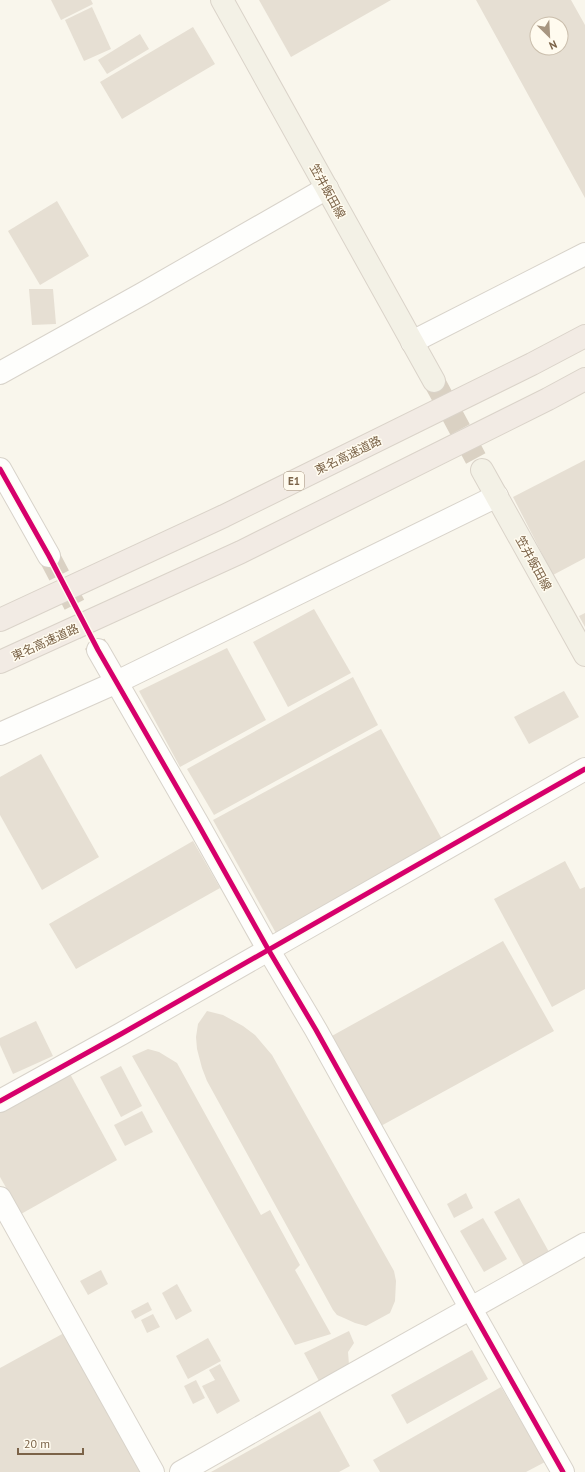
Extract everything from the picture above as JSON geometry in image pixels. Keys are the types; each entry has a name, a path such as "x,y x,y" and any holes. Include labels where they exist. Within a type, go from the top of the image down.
{"highway":[{"name":"東名高速道路","path":"0,620 224,516 532,364 585,336"},
{"name":"東名高速道路","path":"0,662 241,552 585,379"}],"main road":[{"name":"笠井飯田線","path":"222,0 434,381"},
{"name":"笠井飯田線","path":"482,470 585,655"}],"street":[{"path":"0,373 149,290 326,188"},
{"path":"412,342 585,254"},
{"path":"0,469 49,556"},
{"path":"0,734 117,682 497,496"},
{"path":"98,650 268,949 320,1037 471,1309 564,1472"},
{"path":"0,1101 585,769"},
{"path":"0,1198 153,1472"},
{"path":"181,1472 585,1244"}],"building":[{"path":"51,0 91,0 93,4 61,20"},
{"path":"259,0 391,0 291,57"},
{"path":"476,0 571,0 585,25 585,198"},
{"path":"92,7 111,49 84,61 65,20"},
{"path":"193,27 215,64 122,119 100,82"},
{"path":"140,34 149,49 107,74 98,60"},
{"path":"57,201 89,256 40,285 8,231"},
{"path":"29,289 53,289 56,324 32,325"},
{"path":"585,460 585,558 553,575 513,497"},
{"path":"314,609 351,673 288,707 253,642"},
{"path":"585,613 585,627 579,616"},
{"path":"227,648 266,720 180,767 139,691"},
{"path":"353,677 378,725 214,815 187,769"},
{"path":"564,691 579,717 529,744 514,717"},
{"path":"381,729 443,841 277,935 213,820"},
{"path":"41,754 99,857 42,890 0,815 0,777"},
{"path":"193,841 220,888 76,969 49,924"},
{"path":"565,861 580,889 585,887 585,989 552,1007 494,899"},
{"path":"503,941 554,1031 379,1127 330,1037"},
{"path":"207,1011 223,1015 243,1026 255,1035 272,1055 394,1271 396,1281 395,1301 390,1313 366,1326 337,1315 333,1310 207,1081 197,1049 196,1037 198,1024"},
{"path":"36,1021 53,1056 13,1074 0,1045 0,1038"},
{"path":"148,1049 159,1052 177,1063 261,1215 270,1210 300,1265 295,1270 331,1334 295,1345 132,1056"},
{"path":"121,1066 142,1106 121,1117 100,1077"},
{"path":"69,1072 117,1160 21,1214 0,1177 0,1108"},
{"path":"142,1111 153,1132 125,1146 114,1125"},
{"path":"466,1193 473,1208 454,1218 447,1204"},
{"path":"519,1198 549,1252 524,1266 494,1212"},
{"path":"483,1218 507,1259 484,1272 460,1231"},
{"path":"101,1270 108,1284 88,1295 80,1281"},
{"path":"177,1284 192,1311 176,1320 162,1293"},
{"path":"148,1302 152,1310 135,1319 131,1311"},
{"path":"153,1314 160,1327 147,1333 141,1320"},
{"path":"349,1331 354,1343 348,1352 349,1365 319,1381 304,1353"},
{"path":"64,1333 142,1472 0,1472 0,1368"},
{"path":"208,1338 221,1361 188,1379 176,1356"},
{"path":"472,1350 488,1379 407,1424 391,1395"},
{"path":"220,1364 240,1401 217,1414 202,1386 215,1380 209,1370"},
{"path":"196,1380 205,1398 193,1404 184,1386"},
{"path":"501,1387 545,1462 526,1472 380,1472 373,1460"},
{"path":"320,1411 350,1466 339,1472 211,1472"}],"tunnel":[{"path":"434,381 482,470"},
{"path":"49,556 98,650"}],"cycle path":[{"path":"0,469 49,556 98,650 268,949 316,1030 563,1472"},
{"path":"0,1101 121,1034 585,769"}]}
